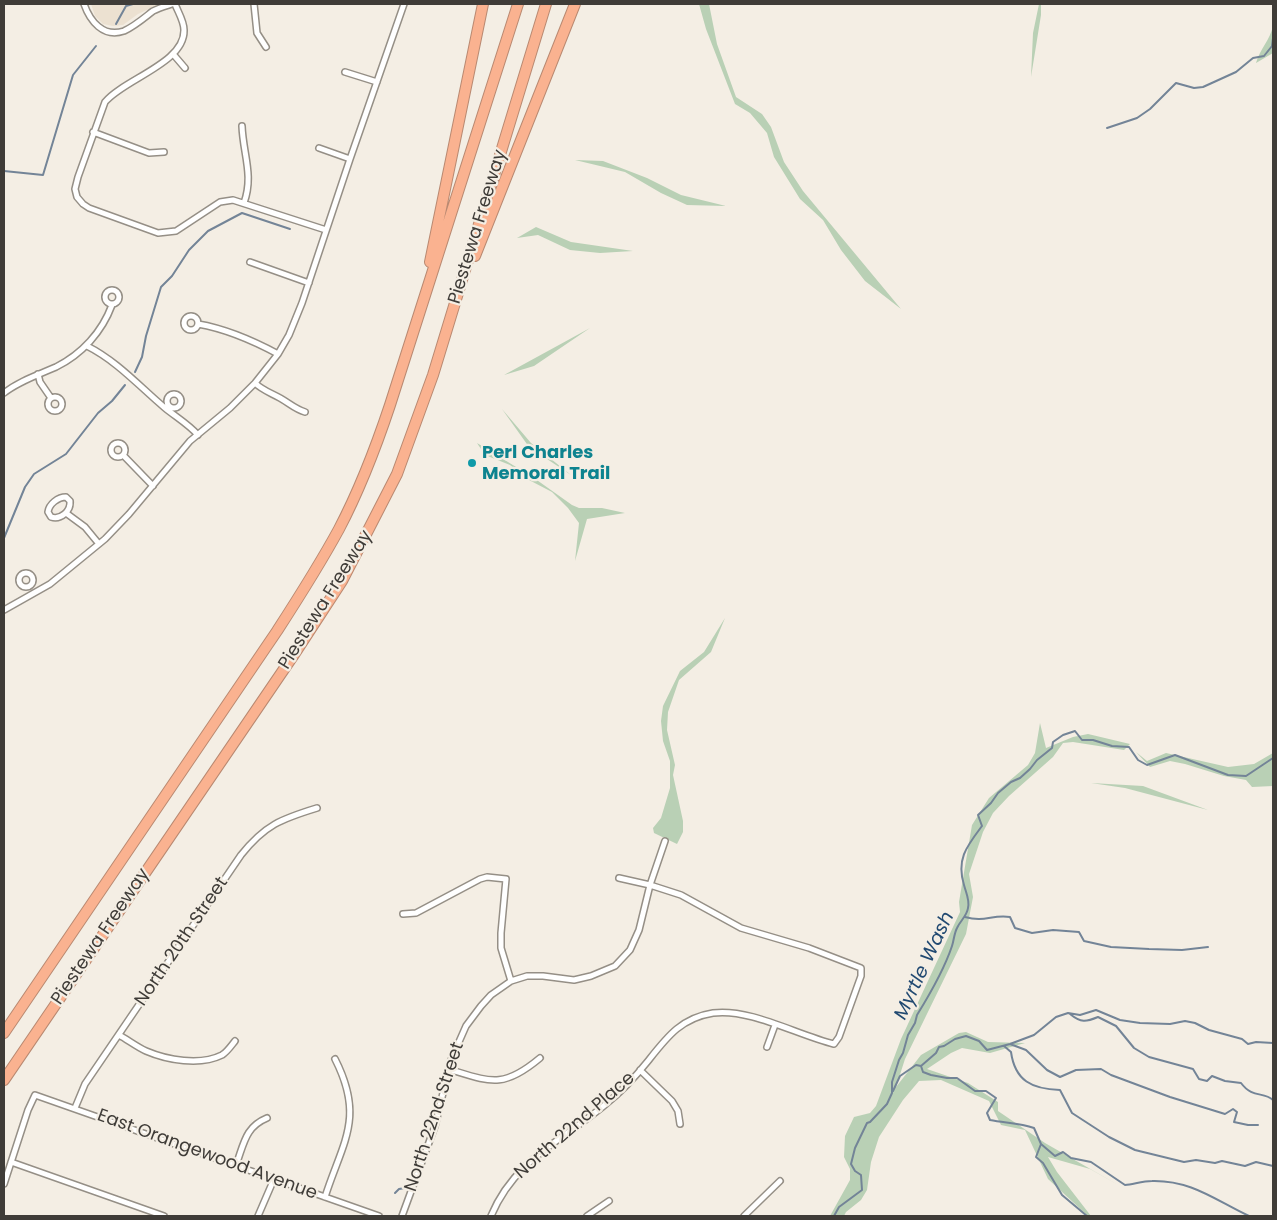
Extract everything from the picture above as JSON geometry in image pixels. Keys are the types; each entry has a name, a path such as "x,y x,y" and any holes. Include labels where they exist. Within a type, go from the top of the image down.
{"highway":[{"path":"421,308 483,4"},
{"name":"Piestewa Freeway","path":"4,1033 277,631 320,563 339,528 369,463 390,405 518,4"},
{"name":"Piestewa Freeway","path":"4,1080 295,652 342,581 369,531 397,474 433,375 546,4"},
{"path":"452,313 575,4"}],"street":[{"path":"84,4 90,19 99,27 111,33 123,31 155,10 173,4 184,30 180,45 173,54 109,97 102,108 75,189 78,197 89,208 158,233 176,231 220,202 233,200 326,230"},
{"path":"254,4 257,33 266,47"},
{"path":"4,610 50,584 99,544 129,514 190,441 230,408 255,383 278,354 293,326 309,283 404,4"},
{"path":"173,54 185,68"},
{"path":"345,72 376,82"},
{"path":"242,126 242,138 249,180 244,203"},
{"path":"93,132 149,153 164,152"},
{"path":"319,148 350,158"},
{"path":"250,262 309,283"},
{"path":"4,393 38,374 58,366 87,346 102,326 112,305"},
{"path":"198,324 220,328 257,342 278,354"},
{"path":"87,346 126,373 198,435"},
{"path":"38,374 40,382 51,398"},
{"path":"255,383 296,410 305,412"},
{"path":"123,455 153,486"},
{"path":"66,497 71,504 66,513 59,518 54,518 50,516 48,510 60,498 66,497"},
{"path":"66,513 85,527 99,544"},
{"path":"30,586 34,593"},
{"name":"North 20th Street","path":"75,1108 86,1084 250,843 263,830 286,818 317,808"},
{"name":"North 22nd Street","path":"402,1216 435,1126 448,1069 458,1041 480,1006 491,995 511,981 526,976 574,980 591,976 614,966 630,950 639,930 650,885 666,841"},
{"path":"403,914 416,913 480,879 487,877 506,879 501,948 511,981"},
{"path":"619,878 650,885"},
{"name":"North 22nd Place","path":"491,1216 498,1201 521,1169 546,1148 607,1104 640,1070 668,1035 684,1023 716,1012 728,1012 746,1015 834,1044 839,1037 862,976 861,968 809,948 741,928 681,895 650,885"},
{"path":"767,1047 775,1024"},
{"path":"119,1035 145,1050 165,1058 184,1060 204,1060 222,1055 235,1041"},
{"path":"448,1069 491,1081 504,1080 514,1076 540,1058"},
{"path":"325,1197 347,1134 350,1118 350,1100 346,1084 334,1059"},
{"path":"640,1070 672,1101 678,1111 680,1124"},
{"name":"East Orangewood Avenue","path":"11,1162 35,1095 379,1216"},
{"path":"236,1165 250,1130 257,1122 268,1118"},
{"path":"4,1184 11,1162 164,1216"},
{"path":"258,1216 274,1179"},
{"path":"744,1216 780,1180"},
{"path":"587,1216 609,1201"}],"shaded area":[{"path":"91,4 160,4 138,14 123,25 113,26 103,24 95,16"}],"green space":[{"path":"699,4 709,4 717,44 736,97 762,114 771,127 784,162 803,191 901,309 865,281 841,250 823,220 800,199 774,157 767,133 750,113 735,104 706,29"},
{"path":"1039,4 1041,4 1041,15 1031,77 1033,33"},
{"path":"1273,26 1273,53 1256,63 1270,36"},
{"path":"575,160 603,161 647,178 681,195 726,206 687,205 661,193 625,172"},
{"path":"536,227 571,242 633,251 600,253 570,250 538,235 517,238"},
{"path":"590,328 534,366 504,375"},
{"path":"502,409 531,443 571,475 529,447"},
{"path":"477,443 534,478 572,505 579,508 602,508 625,513 587,519 575,561 579,523 568,508 552,492 529,480 510,465 485,455"},
{"path":"725,618 711,652 679,680 668,712 667,730 675,765 673,775 683,821 683,832 677,844 654,833 653,828 661,818 670,788 670,761 663,741 661,721 663,706 680,671 704,652"},
{"path":"1040,723 1046,748 1073,737 1088,734 1130,744 1124,750 1073,742 1063,743 1053,757 1009,796 993,813 983,832 969,874 973,897 966,934 905,1059 896,1087 921,1055 959,1033 966,1032 988,1042 1025,1043 990,1053 962,1048 927,1069 968,1083 998,1102 998,1111 1045,1143 1120,1186 1090,1169 1048,1157 1057,1172 1091,1216 1088,1216 1048,1179 1025,1130 1001,1125 989,1101 941,1080 919,1081 903,1100 879,1137 871,1162 867,1190 861,1200 846,1212 844,1216 830,1216 850,1180 850,1169 844,1157 845,1136 854,1117 870,1113 876,1106 901,1039 960,912 959,902 972,825 989,798 1028,765 1035,753"},
{"path":"1136,752 1147,761 1166,753 1228,767 1254,764 1273,753 1273,786 1252,787 1246,780 1170,761 1150,767"},
{"path":"1091,783 1143,786 1208,810 1125,788"}],"waterway":[{"path":"116,24 126,6 133,4"},
{"path":"1107,128 1137,118 1150,109 1176,83 1194,88 1203,87 1236,72 1253,58 1264,56 1272,46 1273,38"},
{"path":"4,171 43,175 73,75 96,46"},
{"path":"135,372 142,357 146,336 161,287 172,276 189,250 208,231 242,213 290,229"},
{"path":"4,538 25,487 34,474 66,454 98,413 112,401 125,385"},
{"name":"Myrtle Wash","path":"834,1216 839,1207 862,1190 861,1175 855,1171 851,1164 855,1148 867,1123 887,1104 892,1093 892,1082 908,1035 941,973 949,955 958,925 965,916 968,902 962,876 962,860 964,853 982,826 978,815 991,803 998,793 1030,769 1037,760 1052,748 1053,742 1063,735 1075,731 1082,740 1093,740 1112,746 1129,747 1138,760 1147,765 1175,755 1228,775 1246,776 1273,758"},
{"path":"965,917 972,919 1010,917 1015,928 1032,933 1053,930 1079,932 1084,941 1111,947 1182,950 1208,947"},
{"path":"921,1066 936,1053 939,1047 955,1039 966,1036 979,1041 987,1050 1034,1035 1056,1017 1068,1013 1080,1015 1096,1010 1120,1020 1140,1023 1170,1024 1185,1021 1195,1023 1209,1030 1242,1039 1248,1044 1256,1042 1273,1043"},
{"path":"1070,1014 1084,1021 1098,1017 1116,1026 1134,1048 1149,1057 1193,1069 1199,1079 1207,1081 1212,1076 1225,1081 1241,1083 1250,1091 1273,1100"},
{"path":"1010,1044 1026,1050 1047,1070 1060,1077 1076,1070 1101,1069 1111,1075 1170,1097 1225,1114 1233,1109 1237,1112 1234,1122 1258,1125"},
{"path":"1004,1046 1011,1052 1016,1070 1026,1082 1041,1088 1060,1090 1072,1113 1109,1137 1135,1150 1184,1162 1196,1160 1215,1163 1222,1161 1245,1166 1256,1162 1273,1166"},
{"path":"893,1091 900,1076 916,1065 921,1066 923,1072 931,1075 957,1078 975,1091 986,1091 996,1098 987,1113 990,1120 1034,1128 1041,1144 1036,1157 1043,1163 1062,1195 1087,1216"},
{"path":"1041,1144 1055,1156 1063,1152 1071,1158 1091,1162 1125,1185 1145,1181 1179,1184 1202,1192 1249,1216"},
{"path":"395,1193 399,1189 405,1188"}],"place":[{"name":"Perl Charles Memoral Trail","path":"472,463"}]}
